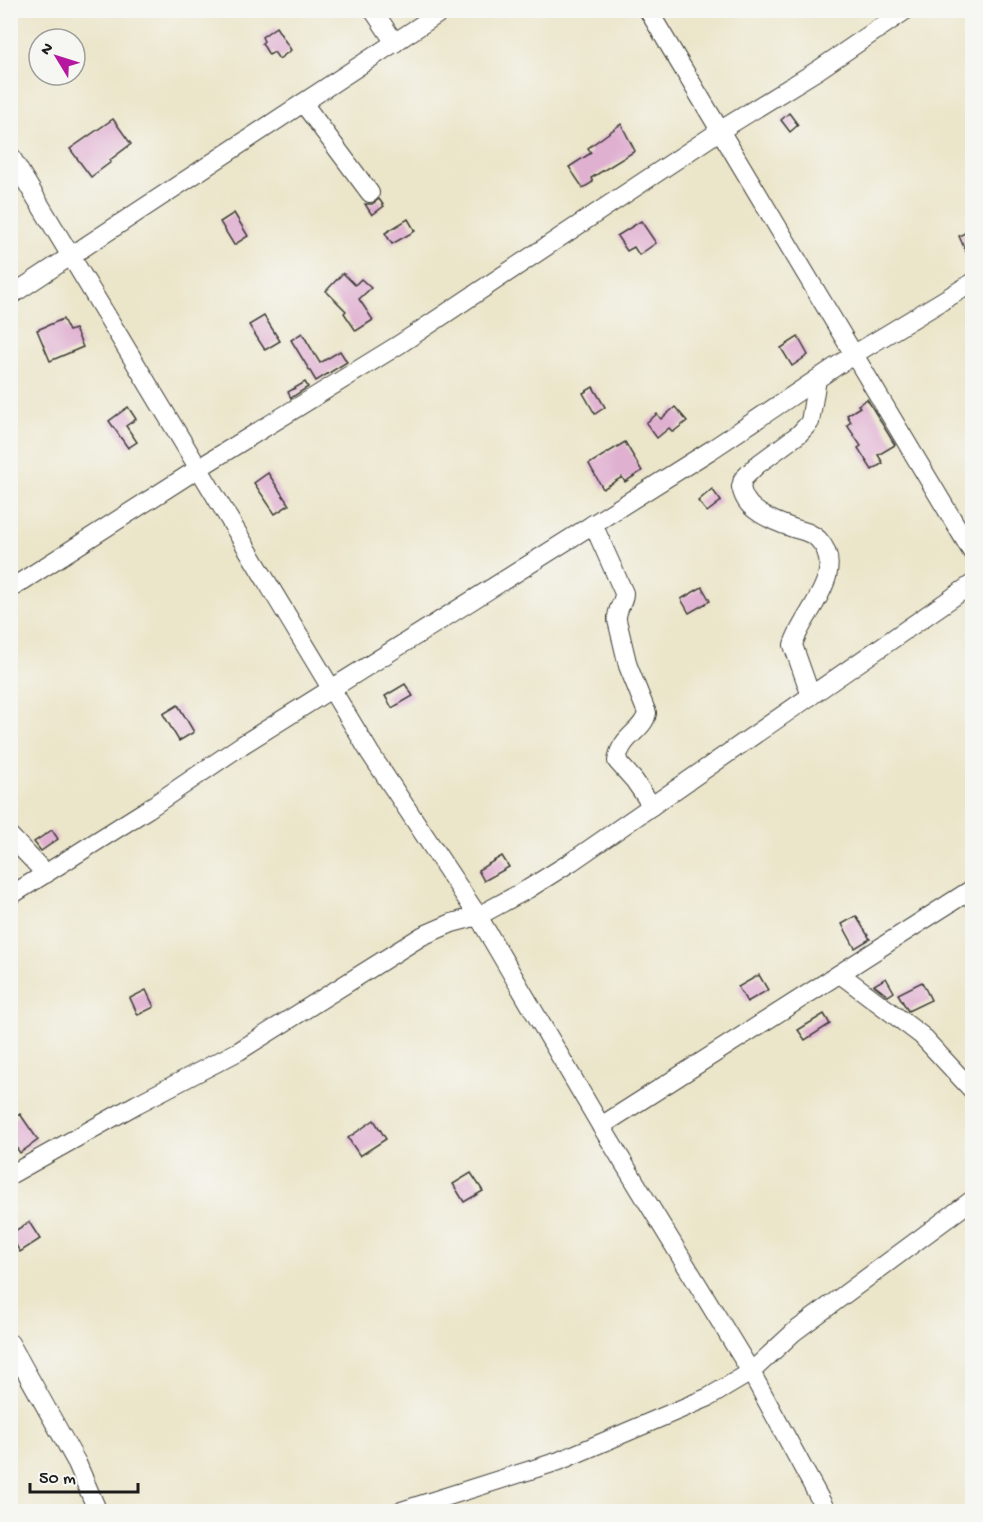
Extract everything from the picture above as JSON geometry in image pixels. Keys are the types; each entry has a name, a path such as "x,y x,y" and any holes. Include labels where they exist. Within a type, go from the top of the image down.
{"street":[{"path":"373,10 395,43"},
{"path":"10,296 444,10"},
{"path":"648,10 972,552"},
{"path":"10,589 199,468 400,344 906,10"},
{"path":"303,104 370,193"},
{"path":"10,155 370,753 478,916 601,1126 750,1372 826,1512"},
{"path":"10,896 332,688 711,450 853,355 972,283"},
{"path":"811,696 793,645 822,592 826,576 825,552 818,538 809,532 772,520 758,511 746,501 741,487 743,479 757,465 800,434 810,422 817,379"},
{"path":"593,524 624,593 624,598 616,613 617,620 628,666 647,713 642,723 622,745 617,761 652,806"},
{"path":"10,1175 136,1104 239,1050 422,936 452,923 478,916 528,889 972,584"},
{"path":"10,836 46,874"},
{"path":"601,1126 972,889"},
{"path":"840,974 921,1035 972,1090"},
{"path":"398,1512 559,1461 709,1396 750,1372 794,1332 972,1200"},
{"path":"10,1342 77,1462 98,1512"}],"building":[{"path":"276,27 291,50 279,59 274,52 269,55 262,43 264,41 262,37"},
{"path":"789,113 798,125 790,132 781,120"},
{"path":"113,119 131,144 91,177 70,149"},
{"path":"621,124 635,151 591,178 593,182 583,188 569,167 591,153 588,148"},
{"path":"379,199 384,206 372,215 365,204 372,204"},
{"path":"234,213 248,236 234,245 220,222"},
{"path":"408,219 415,231 392,244 385,233"},
{"path":"641,221 656,243 639,255 634,247 627,251 617,236"},
{"path":"972,229 972,265 959,236"},
{"path":"343,273 355,285 361,279 371,288 359,299 373,320 356,331 344,313 346,311 326,291"},
{"path":"264,316 280,341 265,350 249,325"},
{"path":"63,319 69,331 75,329 83,347 50,361 37,330"},
{"path":"302,333 320,363 340,351 347,362 316,381 291,340"},
{"path":"798,337 808,355 792,366 781,348"},
{"path":"305,382 308,387 291,398 288,392"},
{"path":"593,387 605,407 595,414 583,393"},
{"path":"867,399 895,445 878,455 883,463 872,470 858,448 861,446 847,425 851,422 847,415 860,407 858,405"},
{"path":"128,407 136,419 126,426 137,442 128,448 109,421"},
{"path":"675,407 687,421 673,432 669,428 657,438 646,423 657,414 661,419"},
{"path":"625,442 642,471 625,482 622,477 603,489 589,464"},
{"path":"268,473 289,505 275,514 254,483"},
{"path":"712,489 721,501 707,512 698,501"},
{"path":"702,587 710,601 689,613 681,599"},
{"path":"405,684 413,696 392,708 385,696"},
{"path":"178,705 194,732 179,741 163,714"},
{"path":"52,830 58,839 41,851 34,842"},
{"path":"502,856 509,867 484,881 478,870"},
{"path":"856,916 870,939 855,948 842,924"},
{"path":"759,975 768,990 747,1002 738,987"},
{"path":"886,978 894,992 888,996 874,985"},
{"path":"922,982 931,1000 908,1011 898,994"},
{"path":"146,990 154,1007 138,1015 130,998"},
{"path":"824,1014 830,1024 805,1040 798,1030"},
{"path":"20,1114 38,1140 20,1153 10,1139 10,1121"},
{"path":"374,1120 386,1139 360,1156 348,1138"},
{"path":"471,1173 483,1191 464,1202 453,1184"},
{"path":"29,1222 40,1239 20,1252 10,1234"}]}
